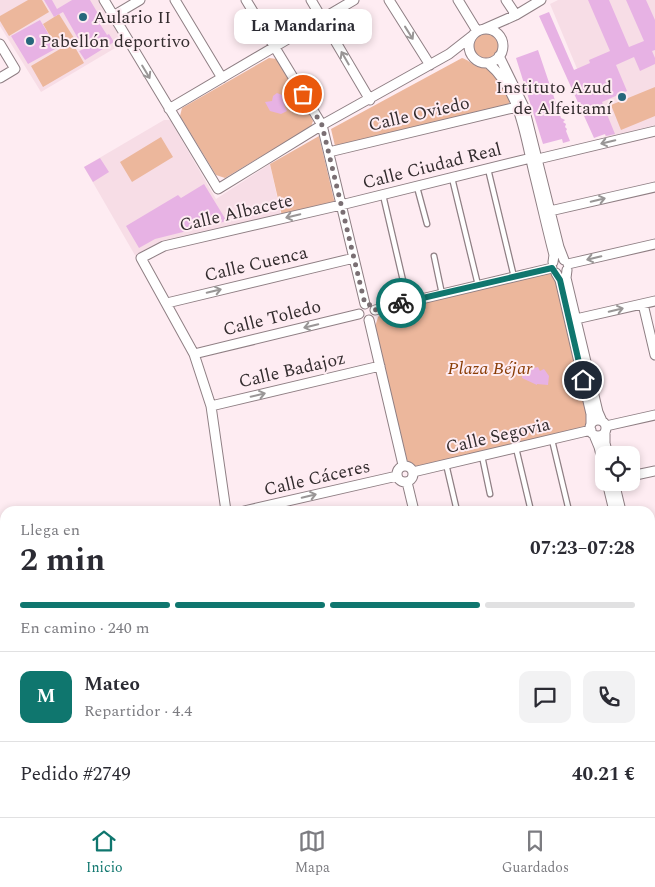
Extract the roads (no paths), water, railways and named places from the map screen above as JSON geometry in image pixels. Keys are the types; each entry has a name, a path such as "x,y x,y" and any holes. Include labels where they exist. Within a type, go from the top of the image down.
{"street":[{"path":"104,0 218,189 322,125 370,100 449,54 477,32 512,17 541,0"},
{"path":"113,16 140,0"},
{"path":"175,0 222,78"},
{"path":"246,0 322,125 365,304"},
{"path":"311,0 370,100"},
{"path":"169,109 354,0"},
{"path":"389,0 430,65"},
{"path":"458,0 477,32"},
{"path":"506,0 512,17"},
{"path":"500,37 501,28 512,17"},
{"path":"477,32 496,32 500,37 502,50 495,60 488,63"},
{"path":"471,55 469,42 477,32"},
{"path":"0,44 15,69 0,78"},
{"path":"449,54 462,51 471,55 476,60 488,63 499,72 517,107 550,211 561,254 566,265 566,278 598,412 604,426 606,446"},
{"path":"499,56 524,106 554,255 554,268 560,280 591,414 592,430 599,446"},
{"name":"Calle Oviedo","path":"328,152 517,107"},
{"name":"Calle Ciudad Real","path":"341,205 655,131"},
{"path":"550,211 655,186"},
{"name":"Calle Albacete","path":"167,303 141,258 164,246 341,205"},
{"path":"566,265 655,244"},
{"name":"Calle Cuenca","path":"167,303 354,258"},
{"path":"554,268 558,259 566,265"},
{"path":"375,310 554,268 562,274 566,265"},
{"path":"576,319 655,301"},
{"path":"167,303 194,354 211,406 225,506"},
{"path":"365,304 372,305 375,310 374,317 369,320 362,319 359,314 360,308 365,304"},
{"path":"643,304 655,355"},
{"name":"Calle Toledo","path":"194,354 359,314"},
{"path":"369,320 403,465"},
{"name":"Calle Badajoz","path":"211,406 380,366"},
{"path":"592,430 596,420 604,426 655,415"},
{"path":"592,430 600,436 604,426"},
{"name":"Calle Segovia","path":"414,472 592,430"},
{"path":"403,465 410,466 414,472 412,478 407,482 401,481 397,476 398,469 403,465"},
{"path":"640,474 655,471"},
{"name":"Calle Cáceres","path":"266,506 397,476"},
{"path":"407,482 413,506"},
{"path":"609,491 613,506"},
{"path":"616,491 620,506"}],"lane":[{"path":"488,169 514,277"},
{"path":"452,178 478,285"},
{"path":"417,186 427,224"},
{"path":"382,195 408,302"},
{"path":"434,256 442,294"},
{"path":"552,440 568,506"},
{"path":"516,448 530,506"},
{"path":"482,456 490,494"},
{"path":"446,464 456,506"}],"place":[{"name":"Aulario II","path":"83,17"},
{"name":"Pabellón deportivo","path":"30,41"},
{"name":"La Mandarina","path":"303,94"},
{"name":"Instituto Azud de Alfeitamí","path":"622,97"}],"park label":[{"name":"Plaza Béjar","path":"490,368"}]}
